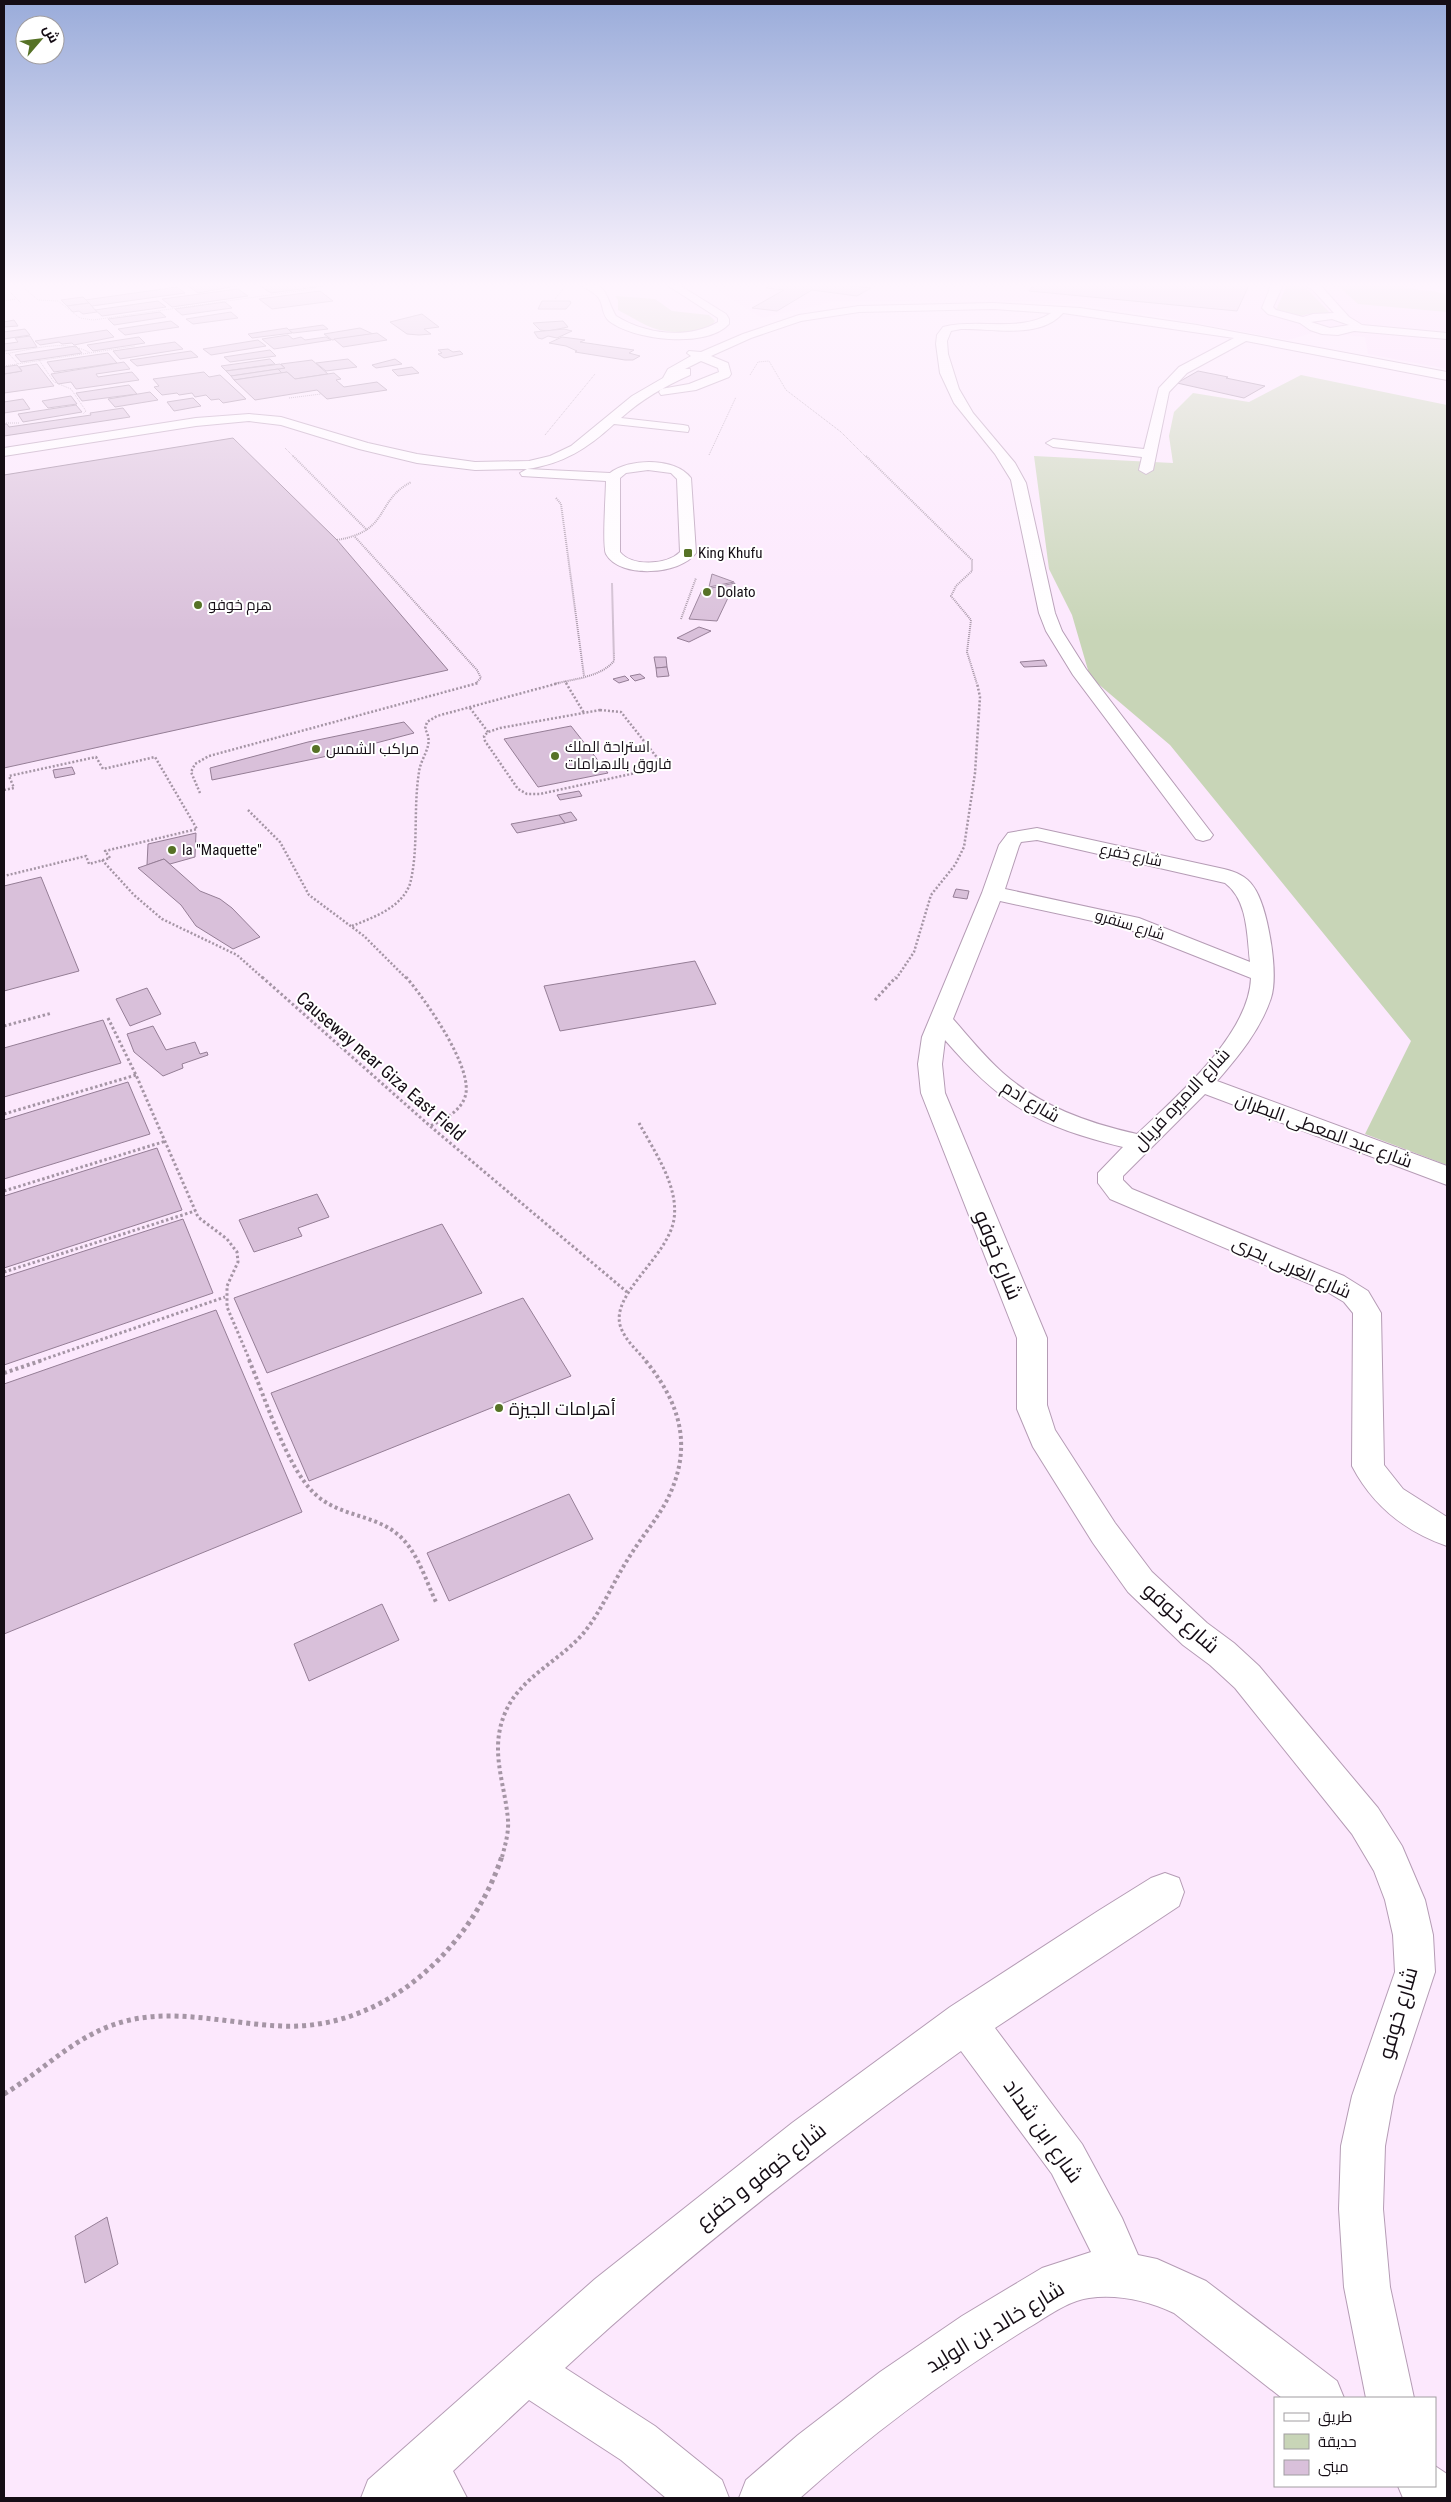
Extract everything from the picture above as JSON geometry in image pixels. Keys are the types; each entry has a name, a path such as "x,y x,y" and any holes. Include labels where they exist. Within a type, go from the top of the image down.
{"street":[{"path":"489,466 526,464 554,459 588,441 610,420 636,400"},
{"path":"958,400 965,413 1004,458 1016,476 1022,494 1047,613 1065,651 1203,835"},
{"path":"1146,470 1161,400"},
{"path":"4,452 208,420 246,417 279,421 381,451 526,472 613,477 622,470 648,466 675,470 682,475 688,553 679,561 657,566 628,564 614,557 612,552 613,477"},
{"path":"610,420 683,429"},
{"path":"1053,443 1150,454"},
{"name":"شارع خفرع","path":"1021,834 1037,834 1211,872 1239,882"},
{"name":"شارع خوفو","path":"1021,834 1015,837 1009,845 993,893 942,1020 932,1050 931,1078 934,1093 1032,1338 1034,1364 1032,1406 1036,1422 1044,1438 1104,1533 1140,1582 1188,1628 1222,1654 1247,1677 1365,1821 1388,1858 1405,1900 1413,1936 1414,1972 1374,2096 1363,2146 1361,2209 1367,2287 1390,2397"},
{"name":"شارع الاميره فريال","path":"1123,1195 1112,1186 1109,1179 1111,1173 1201,1084 1252,1017 1260,995 1262,975 1252,902 1239,882"},
{"name":"شارع سنفرو","path":"993,893 1131,923 1262,975"},
{"name":"شارع ادم","path":"942,1020 987,1071 1020,1098 1063,1121 1088,1130 1142,1143"},
{"name":"شارع عبد المعطى البطران","path":"1201,1084 1447,1176"},
{"name":"شارع الغربى بحرى","path":"1123,1195 1334,1283 1358,1296 1365,1305 1367,1313 1368,1466 1374,1478 1394,1502 1447,1532"},
{"name":"شارع خوفو و خفرع","path":"386,2498 432,2483 526,2370 757,2177 863,2096 965,2022 1067,1953 1165,1892"},
{"name":"شارع ابن شداد","path":"965,2022 1067,2158 1106,2234 1123,2275"},
{"name":"شارع خالد بن الوليد","path":"764,2498 815,2452 896,2389 978,2332 1058,2284 1089,2275 1123,2275 1157,2282 1190,2297 1319,2397"},
{"path":"526,2370 638,2443 697,2495"},
{"path":"1425,2487 1438,2498"}],"path":[{"path":"78,400 86,411 78,415"},
{"path":"543,437 574,400"},
{"path":"709,455 722,423 735,400"},
{"path":"799,400 841,432 949,536 972,560 974,566 971,574 953,588 950,596 971,620 972,626 968,638 967,652 978,683 980,698 975,773 964,847 955,865 931,895 926,906 921,936 910,960 892,985 875,1000"},
{"path":"4,423 24,423"},
{"path":"282,445 367,530"},
{"path":"337,540 354,537 376,523 396,490 455,463"},
{"path":"553,496 561,504 584,676"},
{"path":"200,793 191,772 196,764 209,756 462,689 478,683 481,678 477,670 354,537"},
{"path":"682,618 700,568 698,563 688,553"},
{"path":"352,926 392,906 408,889 411,880 419,768 431,743 424,726 431,719 604,670 614,661 612,580"},
{"path":"565,682 584,713"},
{"path":"470,708 488,732"},
{"path":"608,709 620,712 659,760 658,768 643,773 540,794 527,794 518,789 485,741 484,736 488,732 608,709"},
{"path":"4,790 14,788 9,776 96,757 103,769 155,758 196,829 105,852 110,858 89,864 86,856 4,876"},
{"path":"248,810 272,831 280,842 288,855 296,877 309,896 352,926 384,955 434,1011 457,1056 465,1079 465,1098 453,1113 430,1126"},
{"name":"Causeway near Giza East Field","path":"102,860 134,895 162,919 236,955 430,1126 627,1292"},
{"path":"4,1026 52,1013"},
{"path":"108,1018 166,1141 195,1211 204,1223 227,1239 237,1252 238,1262 227,1286 225,1297 227,1307 303,1480 316,1495 333,1508 385,1526 398,1534 408,1545 436,1602"},
{"path":"4,1114 136,1075"},
{"path":"4,2094 26,2081 67,2048 92,2033 134,2019 167,2015 289,2026 329,2024 368,2010 404,1989 431,1966 456,1940 475,1913 491,1884 502,1854 508,1824 497,1750 500,1726 508,1706 520,1688 580,1638 596,1617 628,1558 658,1518 671,1492 680,1462 683,1434 676,1406 664,1383 624,1335 618,1313 627,1292 659,1256 668,1241 674,1224 675,1208 667,1177 639,1123"},
{"path":"4,1191 166,1141"},
{"path":"4,1272 195,1211"},
{"path":"4,1373 225,1297"}],"green space":[{"path":"1186,400 1235,400 1249,402 1253,400 1421,400 1447,405 1447,1165 1365,1134 1411,1041 1170,745 1090,677 1072,615 1049,569 1034,456 1173,463 1169,436 1174,412"}],"building":[{"path":"24,400 30,409 4,413 4,402"},
{"path":"74,400 77,404 48,408 42,401"},
{"path":"109,400 158,400 115,407"},
{"path":"195,400 201,406 174,411 167,402"},
{"path":"220,400 242,400 223,403"},
{"path":"76,405 82,412 23,422 18,414"},
{"path":"123,408 130,417 4,436 4,424 7,424 9,427 91,415 90,413"},
{"name":"هرم خوفو","path":"233,438 337,540 448,670 4,768 4,475"},
{"path":"712,574 734,582 709,587"},
{"path":"735,583 717,621 689,619 702,590"},
{"path":"699,627 711,631 689,642 677,638"},
{"path":"654,657 666,657 667,667 656,668"},
{"path":"1044,660 1047,666 1024,667 1020,662"},
{"path":"667,667 669,676 657,677 656,668"},
{"path":"640,674 645,678 635,681 630,676"},
{"path":"625,676 629,680 619,683 613,679"},
{"name":"مراكب الشمس","path":"404,722 414,733 323,757 212,780 210,768 308,742"},
{"name":"استراحة الملك فاروق بالاهرامات","path":"571,726 608,773 538,787 504,739"},
{"path":"72,767 75,774 55,778 53,770"},
{"path":"579,791 582,796 560,800 557,795"},
{"path":"571,812 577,820 565,823 559,815"},
{"path":"559,815 565,823 517,833 511,824"},
{"name":"la \"Maquette\"","path":"196,833 195,857 170,864 164,859 147,865 148,844"},
{"path":"164,859 200,891 220,899 232,908 260,937 233,949 196,926 181,905 138,868"},
{"path":"41,877 79,971 4,991 4,886"},
{"path":"956,889 969,891 967,899 953,897"},
{"path":"695,961 716,1004 560,1031 544,986"},
{"path":"147,988 161,1014 130,1026 116,999"},
{"path":"103,1020 121,1063 4,1097 4,1048"},
{"path":"153,1026 166,1050 195,1042 200,1054 207,1052 208,1055 182,1064 183,1068 163,1076 134,1052 127,1034"},
{"path":"128,1082 150,1134 4,1179 4,1120"},
{"path":"157,1148 182,1210 4,1268 4,1196"},
{"path":"317,1194 329,1217 298,1228 302,1236 254,1252 239,1220"},
{"path":"183,1219 213,1293 4,1365 4,1277"},
{"path":"442,1224 482,1293 267,1373 234,1298"},
{"path":"523,1298 571,1376 309,1481 271,1393"},
{"path":"216,1310 302,1512 4,1634 4,1384"},
{"path":"569,1494 593,1539 449,1601 427,1553"},
{"path":"382,1604 399,1640 309,1681 294,1644"},
{"path":"107,2217 118,2264 85,2283 75,2236"}],"place":[{"name":"King Khufu","path":"688,553"},
{"name":"Dolato","path":"707,592"},
{"name":"هرم خوفو","path":"198,605"},
{"name":"مراكب الشمس","path":"316,749"},
{"name":"استراحة الملك فاروق بالاهرامات","path":"555,756"},
{"name":"la \"Maquette\"","path":"172,850"},
{"name":"أهرامات الجيزة","path":"499,1408"}]}
